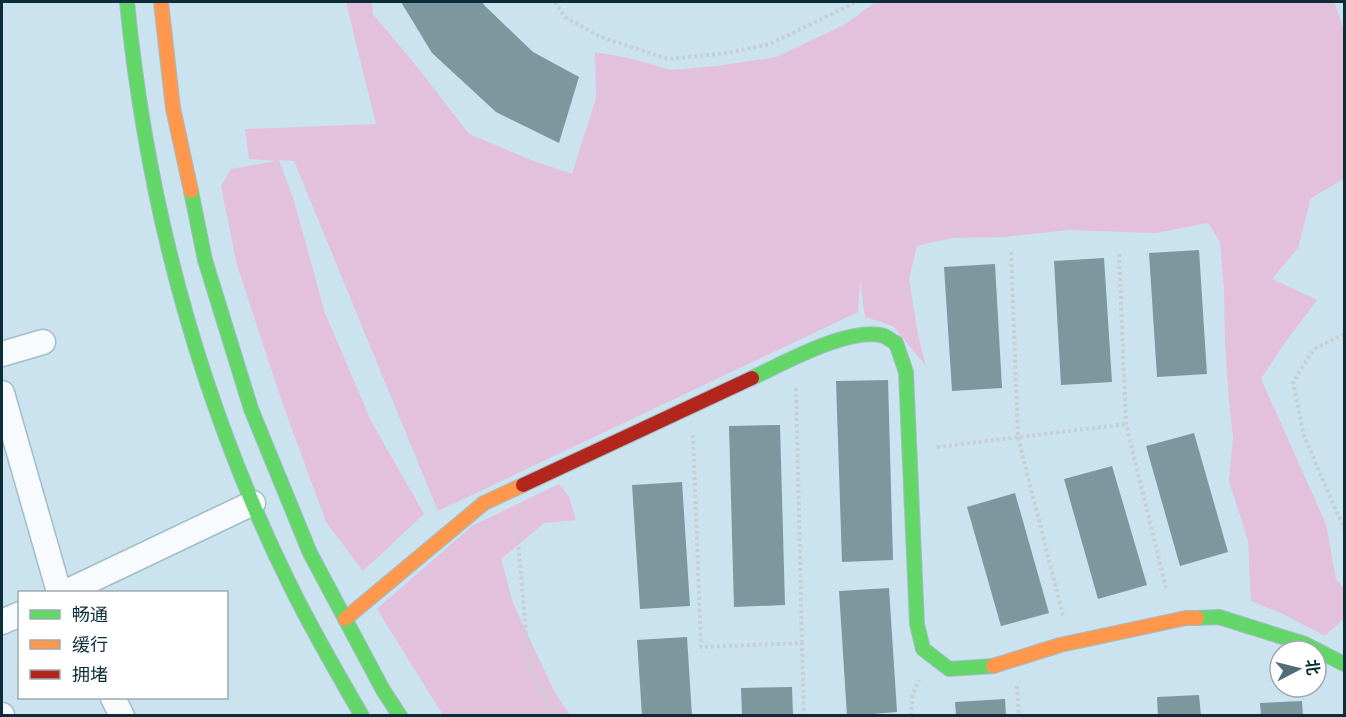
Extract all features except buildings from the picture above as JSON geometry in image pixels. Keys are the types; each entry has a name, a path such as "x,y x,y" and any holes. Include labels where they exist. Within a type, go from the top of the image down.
{"street":[{"path":"127,2 132,60 149,164 172,267 202,369 238,468 280,565 362,716"},
{"path":"161,2 173,108 205,260 251,409 310,553 383,690 400,716"},
{"path":"345,619 484,503 795,357 855,334 883,336 896,343 906,372 917,624 923,649 949,669 989,667 1060,645 1186,618 1219,617 1305,644 1344,664"},
{"path":"2,354 43,342"},
{"path":"2,393 59,591"},
{"path":"68,591 253,503"},
{"path":"2,622 18,615"},
{"path":"114,699 122,716"}],"path":[{"path":"555,2 565,17 602,38 668,59 726,53 770,44 854,2"},
{"path":"1011,252 1018,437 1063,616"},
{"path":"1119,254 1126,424 1166,588"},
{"path":"1344,334 1314,349 1293,382 1304,436 1344,529"},
{"path":"795,357 804,716"},
{"path":"909,450 1126,424"},
{"path":"693,438 700,647 802,643 802,651"},
{"path":"513,489 529,667 556,716"},
{"path":"1017,682 1019,716"}],"shaded area":[{"path":"346,2 372,2 373,14 469,134 572,174 596,98 595,52 629,58 671,70 776,57 844,25 876,2 1334,2 1344,30 1344,179 1311,198 1298,248 1272,279 1317,300 1261,379 1326,524 1336,579 1344,589 1344,618 1325,636 1283,614 1251,601 1248,541 1229,481 1233,437 1220,242 1208,223 1156,233 1069,230 1005,237 951,238 917,246 909,279 918,335 926,366 893,326 865,317 860,280 858,312 438,511 294,161 279,160 294,201 325,313 371,421 424,514 363,571 326,522 281,399 237,265 221,186 231,169 276,161 249,159 245,129 376,124"},
{"path":"559,484 569,497 576,520 544,523 501,559 513,603 554,691 570,715 443,715 377,609 472,526"}],"traffic: fast":[{"path":"127,2 148,153 182,301 204,373 229,445 258,516 307,618 362,716"},
{"path":"191,191 205,260 251,409 310,553 383,690 400,716"},
{"path":"752,378 799,355 854,336 870,334 884,336 896,343 906,372 917,624 923,649 949,669 993,666"},
{"path":"1197,618 1219,617 1305,644 1344,664"}],"traffic: slow":[{"path":"161,2 173,108 191,191"},
{"path":"345,619 484,503 523,485"},
{"path":"993,666 1060,645 1186,618 1197,618"}],"traffic: jam":[{"path":"523,485 752,378"}]}
